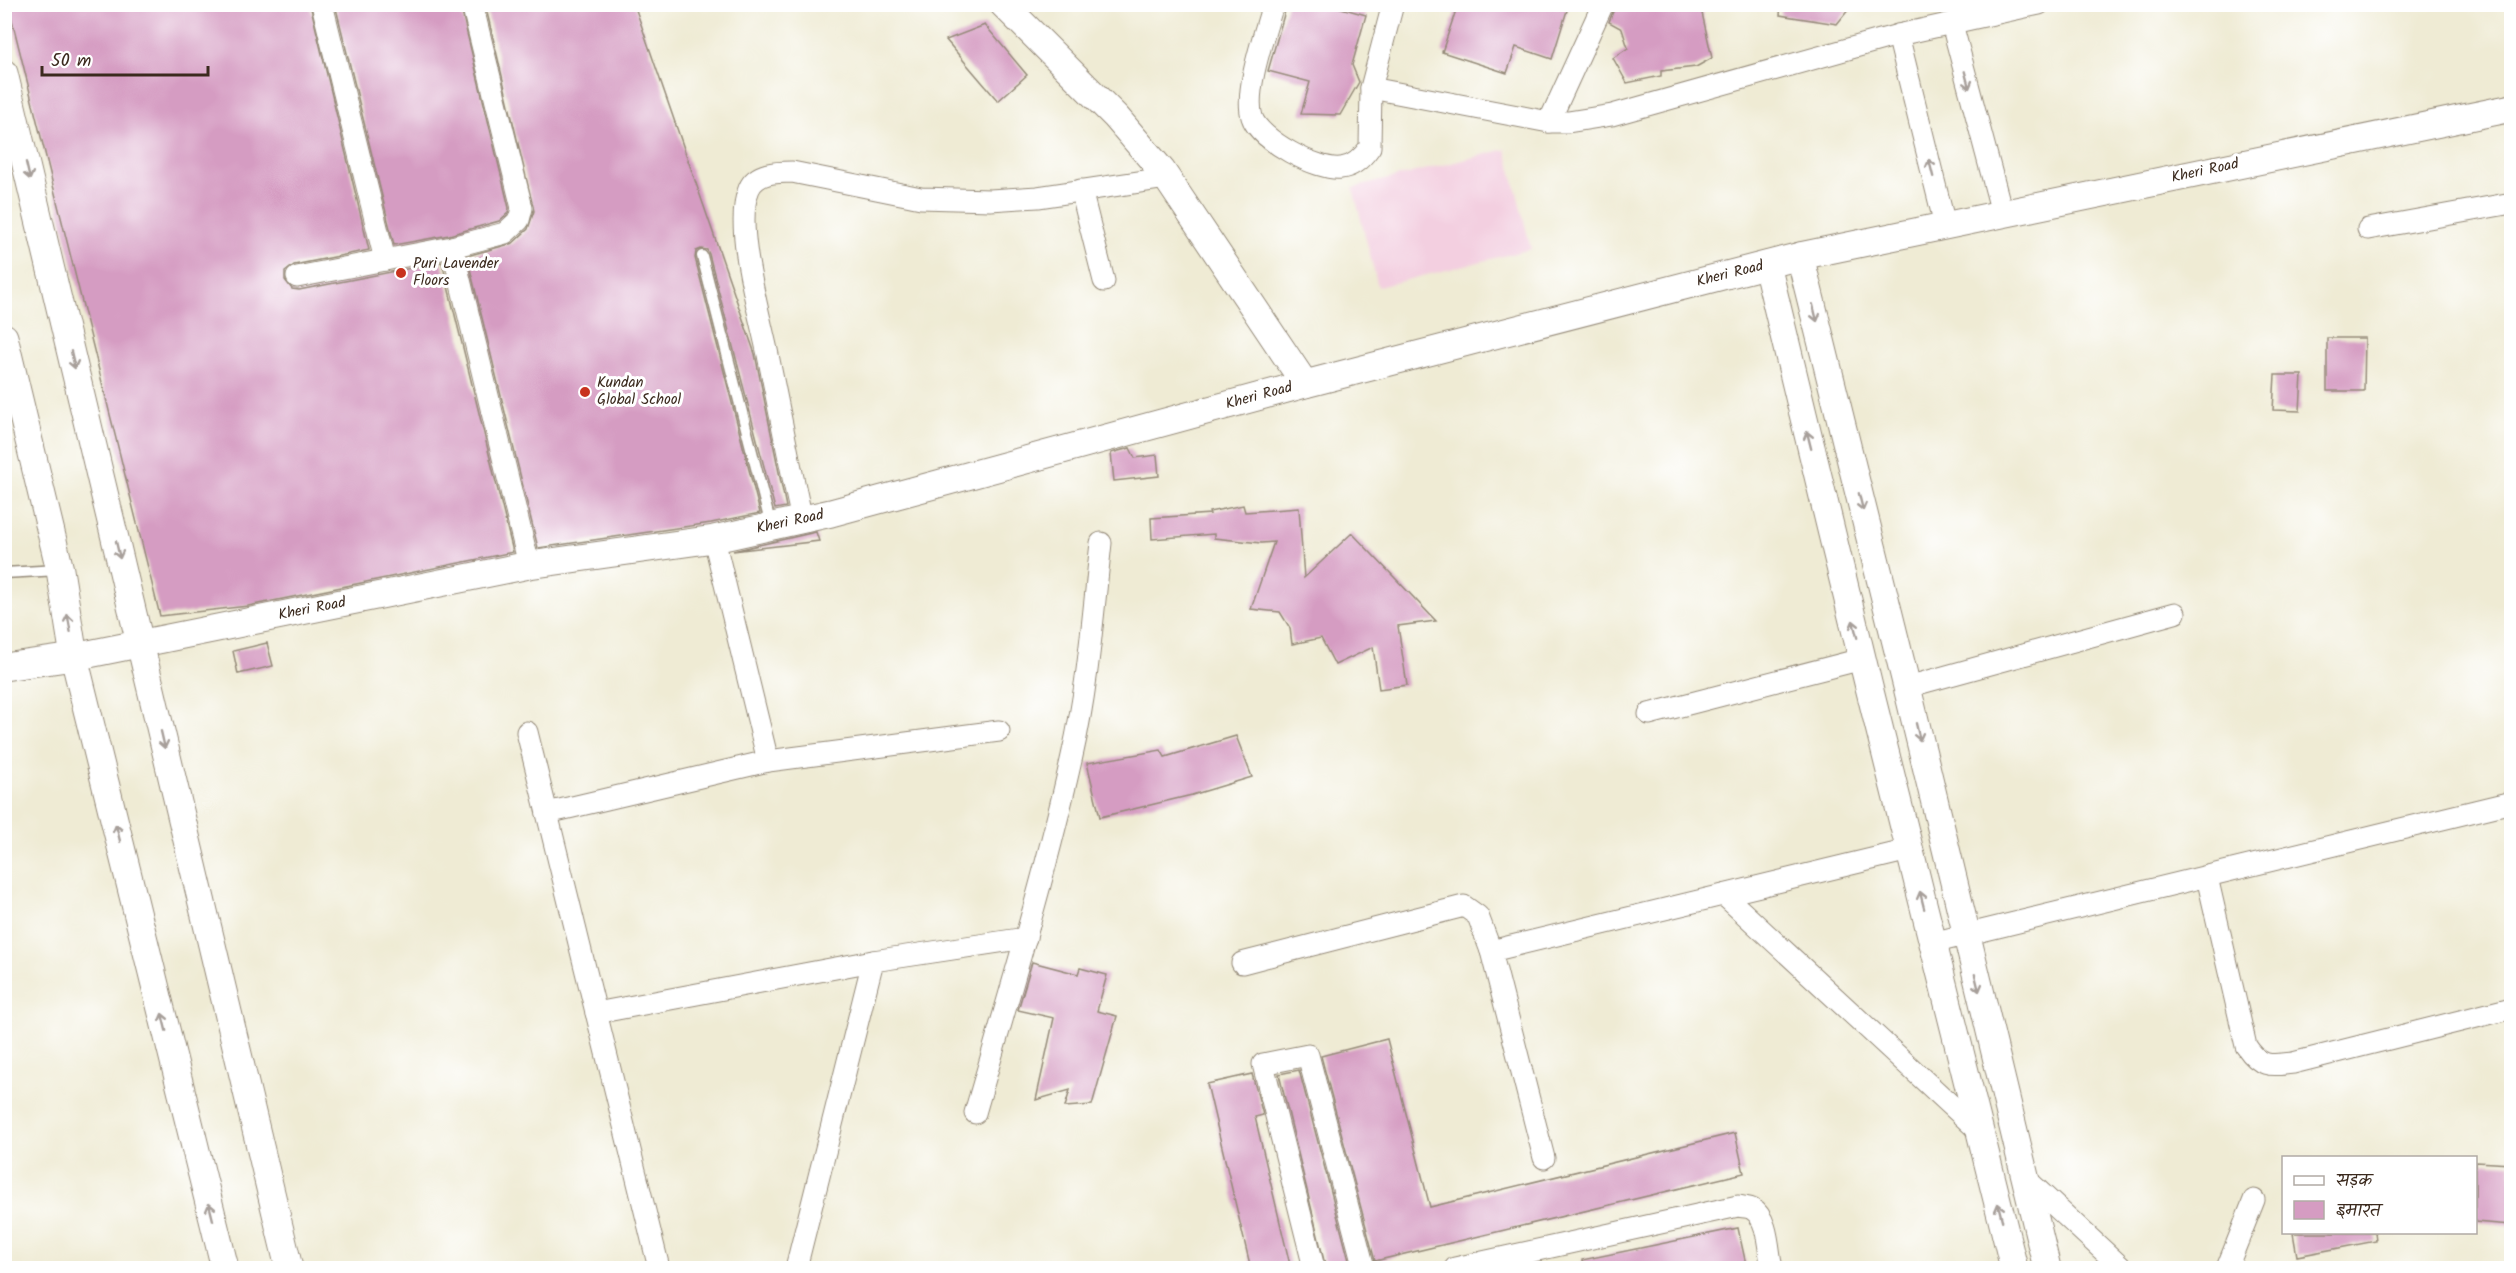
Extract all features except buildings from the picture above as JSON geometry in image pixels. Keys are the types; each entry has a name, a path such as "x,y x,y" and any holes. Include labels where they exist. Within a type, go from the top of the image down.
{"street":[{"path":"322,4 385,260"},
{"path":"297,276 452,247 505,233 519,220 522,208 472,4"},
{"path":"1003,4 1116,117 1167,178 1305,384"},
{"path":"1273,4 1250,92 1253,119 1259,131 1272,141 1325,167 1341,168 1353,164 1370,147 1371,88 1393,4"},
{"path":"1549,122 1603,4"},
{"path":"1371,88 1549,122 1568,122 1612,115 1898,35 2039,4"},
{"path":"1952,24 2002,213"},
{"path":"1898,35 1945,225"},
{"path":"4,73 289,1269"},
{"name":"Kheri Road","path":"4,667 74,657 529,566 714,539 802,520 1305,384 1800,256 2511,108"},
{"path":"802,520 744,233 749,187 759,177 775,172 792,172 921,198 990,200 1167,178"},
{"path":"1082,190 1104,281"},
{"path":"2368,229 2511,203"},
{"path":"452,247 529,566"},
{"path":"1800,256 1907,687 2047,1269"},
{"path":"1767,266 2013,1269"},
{"path":"4,337 60,570 74,657 225,1269"},
{"path":"714,539 768,761"},
{"path":"975,1113 1026,938 1072,754 1088,656 1101,543"},
{"path":"1907,687 2175,613"},
{"path":"1649,714 1862,659"},
{"path":"547,813 768,761 999,730"},
{"path":"527,732 659,1269"},
{"path":"1932,943 2511,802"},
{"path":"1491,951 1909,850"},
{"path":"2206,877 2246,1046 2256,1061 2272,1065 2293,1063 2511,1008"},
{"path":"1724,895 1980,1132"},
{"path":"1242,963 1464,906 1478,916 1491,951 1544,1158"},
{"path":"596,1013 873,961 1026,938"},
{"path":"796,1269 873,961"},
{"path":"1314,1269 1263,1064 1308,1055 1364,1269"},
{"path":"2026,1179 2122,1269"},
{"path":"2228,1269 2254,1200"},
{"path":"1455,1269 1738,1206 1752,1208 1760,1216 1772,1269"}],"lane":[{"path":"702,256 771,526"},
{"path":"4,573 60,570"}],"shaded area":[{"path":"1506,149 1531,249 1378,287 1353,188"}],"place":[{"name":"Puri Lavender Floors","path":"401,273"},
{"name":"Kundan Global School","path":"585,392"}]}
